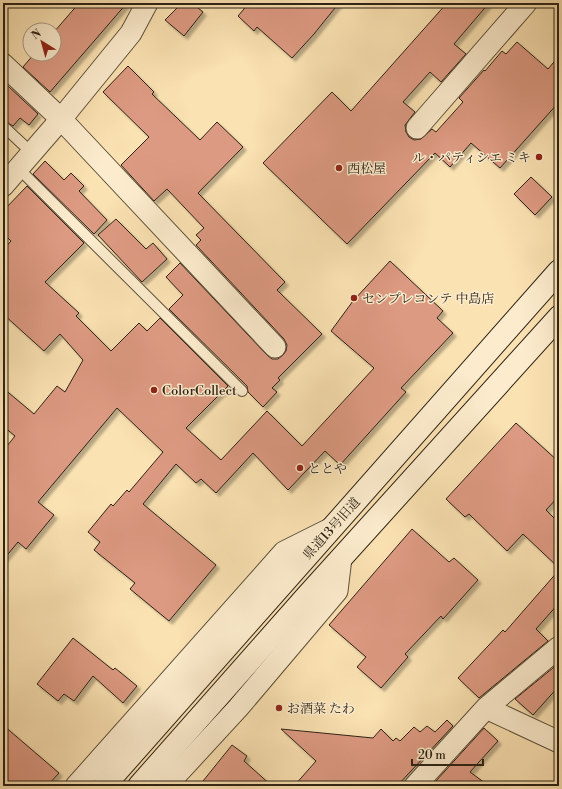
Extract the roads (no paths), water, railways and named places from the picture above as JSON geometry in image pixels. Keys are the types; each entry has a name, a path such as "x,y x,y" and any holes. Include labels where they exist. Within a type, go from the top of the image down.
{"street":[{"path":"3,186 61,119 131,33 147,3"},
{"path":"417,128 526,3"},
{"path":"3,64 61,119 275,347"},
{"name":"県道13号旧道","path":"104,786 559,271"},
{"path":"139,786 306,597 559,317"},
{"path":"76,786 284,552 331,529"},
{"path":"166,786 238,708 337,591 341,558"},
{"path":"415,786 486,708 559,647"},
{"path":"486,708 559,742"}],"lane":[{"path":"3,126 32,153"},
{"path":"18,168 242,391"}],"place":[{"name":"ル・パティシエ ミキ","path":"539,157"},
{"name":"西松屋","path":"339,168"},
{"name":"センプレコンテ 中島店","path":"354,298"},
{"name":"ColorCollect","path":"154,390"},
{"name":"ととや","path":"300,468"},
{"name":"お酒菜 たわ","path":"279,708"}]}
